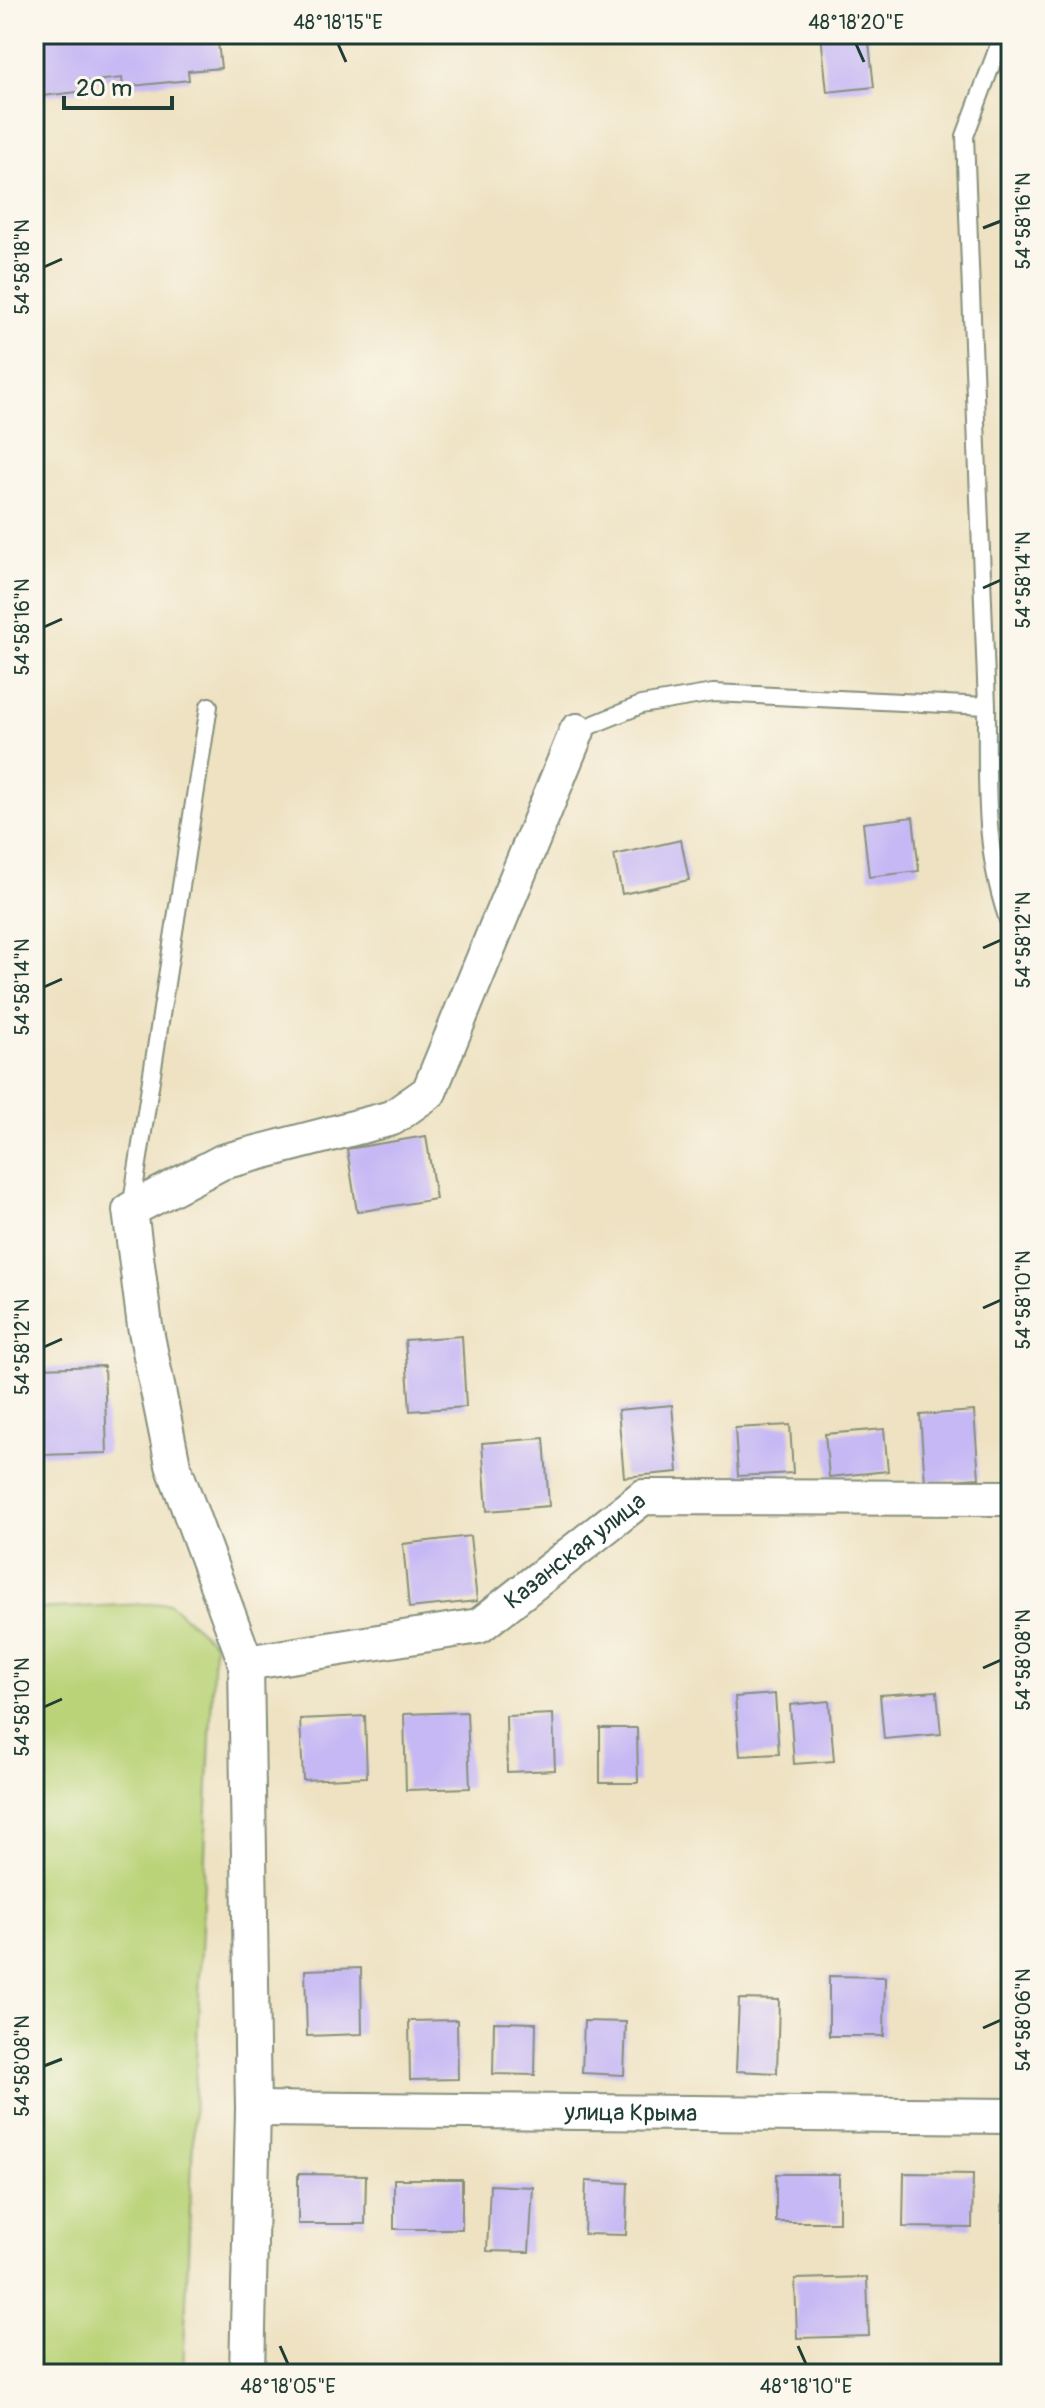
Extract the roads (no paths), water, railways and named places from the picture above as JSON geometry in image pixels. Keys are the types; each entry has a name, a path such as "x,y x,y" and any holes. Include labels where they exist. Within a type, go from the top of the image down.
{"street":[{"path":"247,2374 253,2109 246,1663 173,1465 145,1326 130,1210 222,1162 392,1118 429,1092 577,731"},
{"name":"Казанская улица","path":"246,1663 479,1626 643,1497 1011,1498"},
{"name":"улица Крыма","path":"253,2109 1011,2116"}],"lane":[{"path":"1003,34 965,136 987,706 986,820 1001,903 1011,928"},
{"path":"577,731 641,705 713,693 987,706"},
{"path":"130,1210 209,706"}]}
